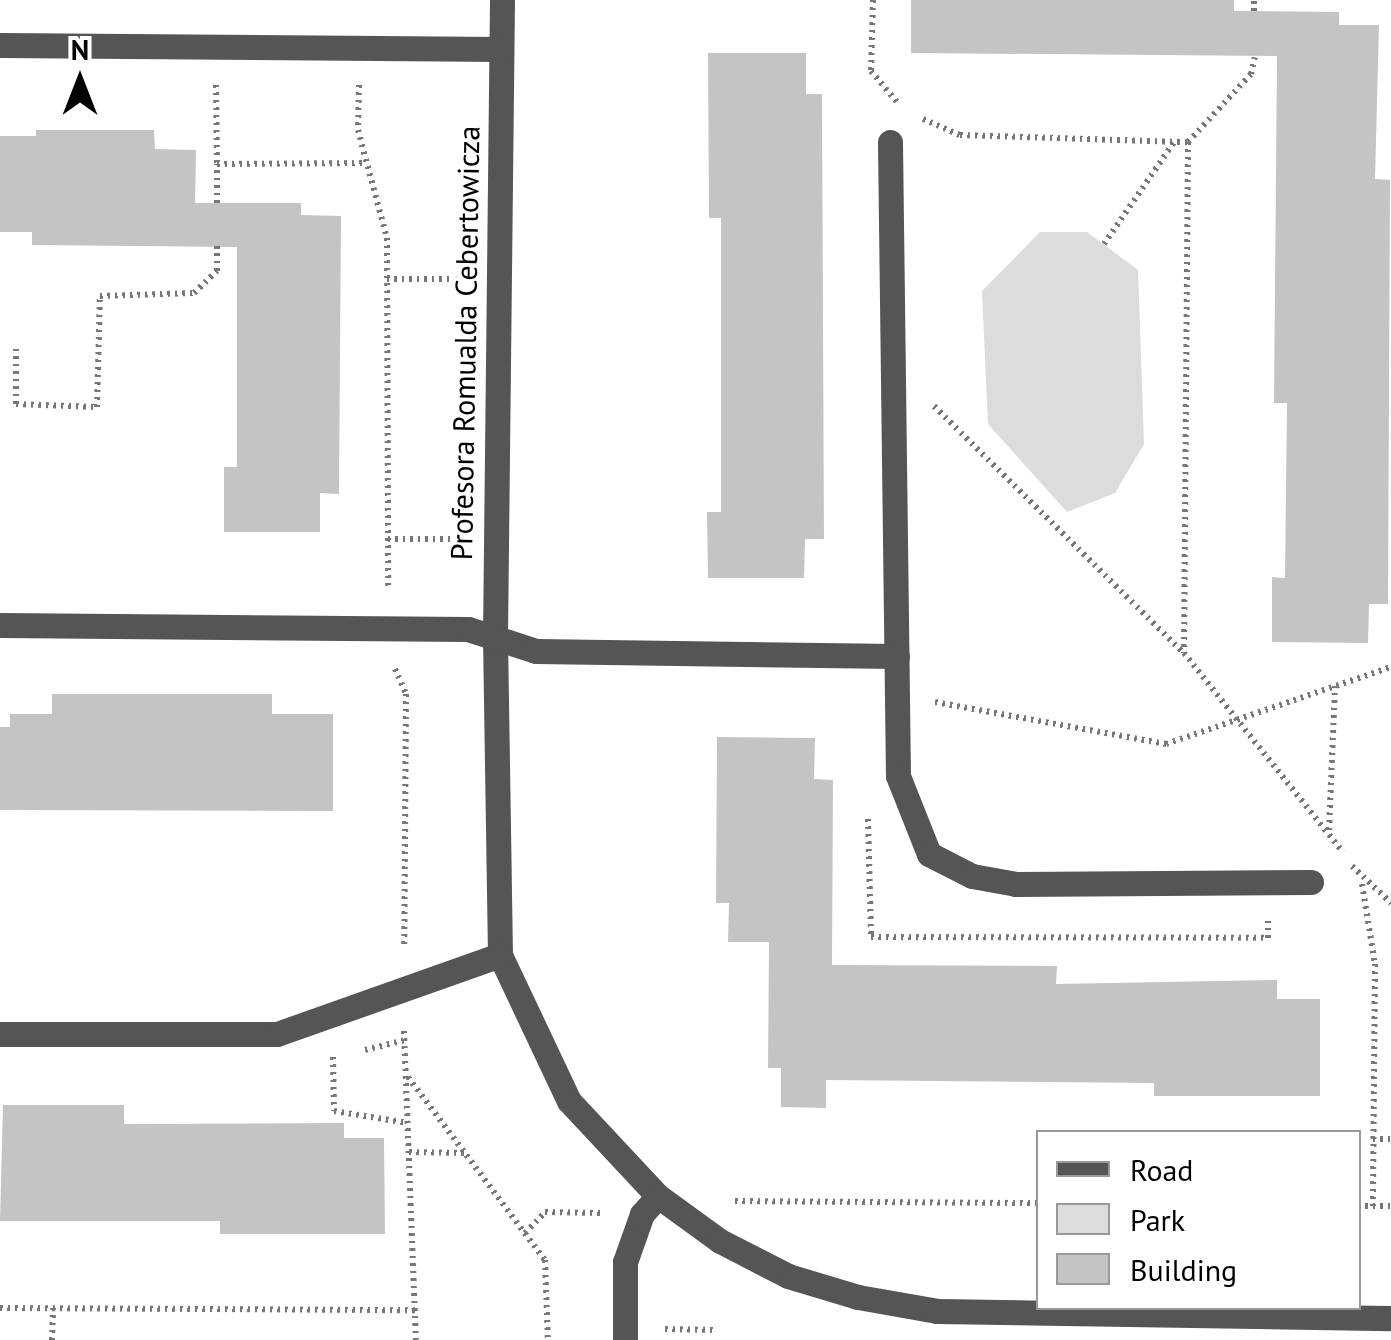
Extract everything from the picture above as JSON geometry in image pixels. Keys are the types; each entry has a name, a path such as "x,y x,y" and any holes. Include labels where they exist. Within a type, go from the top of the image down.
{"street":[{"name":"Profesora Romualda Cebertowicza","path":"502,0 494,637 500,954 569,1101 650,1205 686,1216 788,1276 937,1311 1391,1318"},
{"path":"0,45 500,49"},
{"path":"890,142 897,701 905,809 929,854 972,876 1016,884 1312,882"},
{"path":"0,625 468,629 536,651 896,656"},
{"path":"0,1034 276,1034 403,992 500,954"},
{"path":"625,1340 625,1262 650,1205"}],"path":[{"path":"873,0 870,72 905,111 960,135 1188,142"},
{"path":"1254,0 1254,11"},
{"path":"1184,653 1188,142 1252,74 1255,56"},
{"path":"216,90 216,203"},
{"path":"359,94 365,163 388,238 388,596"},
{"path":"1104,244 1174,142"},
{"path":"216,164 365,163"},
{"path":"16,349 16,404 97,408 100,296 194,293 217,271 216,246"},
{"path":"388,279 461,279"},
{"path":"893,400 940,406 1184,653 1329,830 1362,882 1391,903"},
{"path":"388,539 457,539"},
{"path":"388,656 406,694 403,992 416,1340"},
{"path":"897,701 967,703 1057,730 1166,744 1391,666"},
{"path":"1329,830 1335,686"},
{"path":"1362,882 1375,964 1372,1206"},
{"path":"333,1056 334,1111 408,1123"},
{"path":"406,1074 545,1260 548,1340"},
{"path":"1373,1139 1391,1139"},
{"path":"409,1152 465,1153"},
{"path":"686,1216 728,1201 1036,1203"},
{"path":"526,1233 546,1212 650,1205"},
{"path":"1361,1206 1391,1206"},
{"path":"0,1308 415,1310"},
{"path":"52,1340 53,1308"}],"green space":[{"path":"1040,232 1087,232 1138,270 1144,444 1115,493 1067,512 988,424 982,291"}],"building":[{"path":"911,0 1234,0 1234,11 1339,12 1339,25 1379,25 1375,179 1390,180 1388,604 1369,604 1368,643 1272,642 1272,577 1285,578 1287,403 1274,403 1277,56 911,53"},
{"path":"708,53 806,53 806,94 822,94 824,539 805,539 804,578 708,578 707,512 721,512 721,218 709,218"},
{"path":"36,130 154,130 155,149 196,150 195,203 301,203 301,215 341,216 339,494 320,493 320,532 224,532 224,467 237,467 237,247 32,245 32,232 0,232 0,136 36,136"},
{"path":"52,694 272,694 272,714 333,714 333,811 0,810 0,727 10,727 10,714 52,714"},
{"path":"717,737 815,738 814,779 833,780 832,965 1057,966 1056,984 1277,980 1277,999 1320,999 1320,1096 1154,1096 1154,1083 826,1080 826,1108 781,1107 781,1068 768,1068 769,942 728,942 729,903 716,903"},
{"path":"3,1105 124,1105 124,1124 344,1123 344,1138 384,1138 385,1234 220,1234 220,1221 0,1221"}]}
